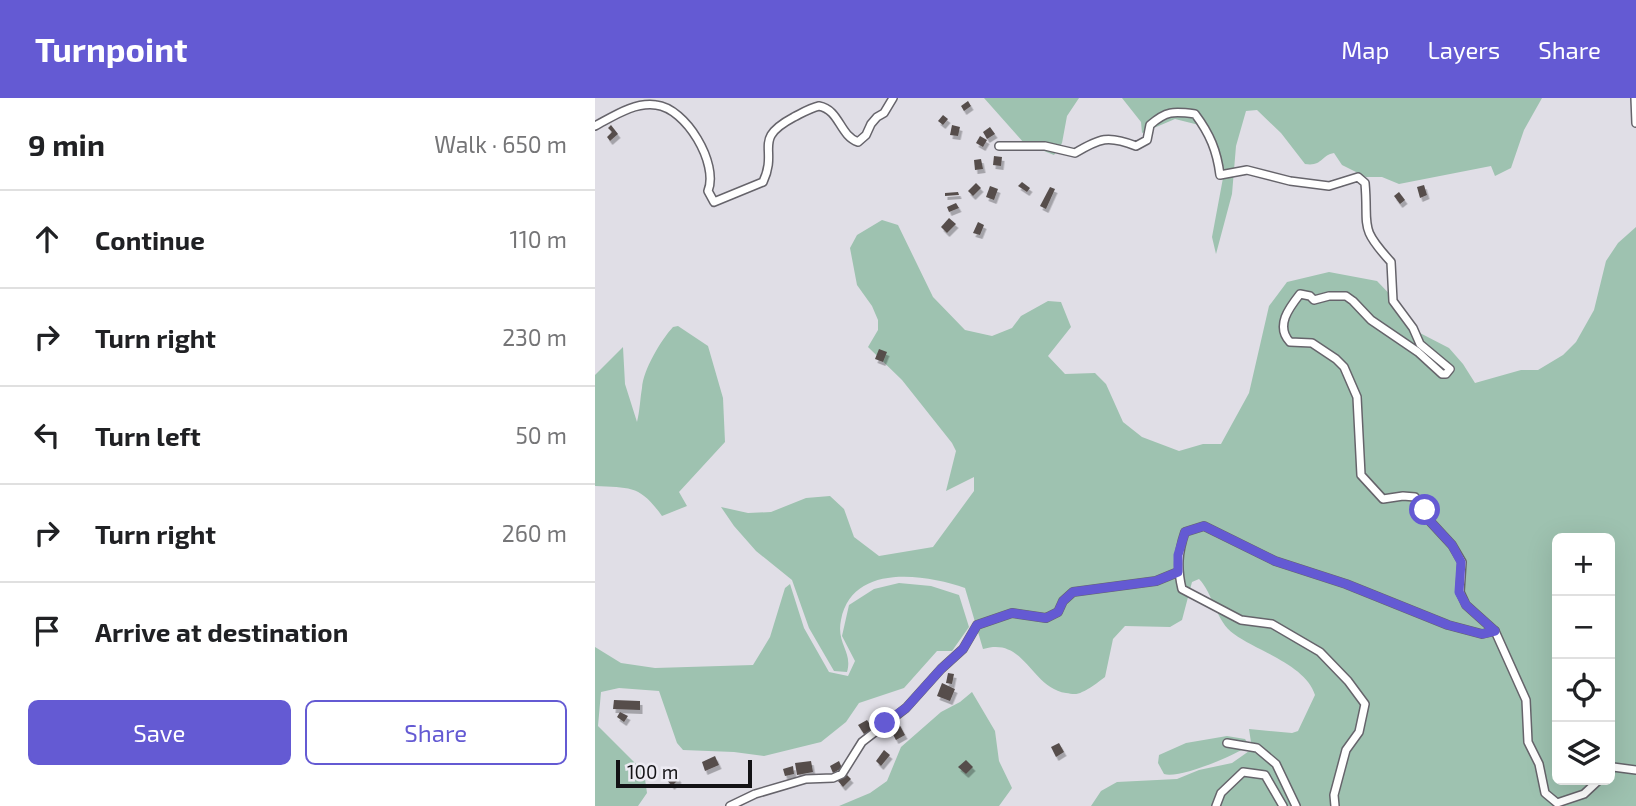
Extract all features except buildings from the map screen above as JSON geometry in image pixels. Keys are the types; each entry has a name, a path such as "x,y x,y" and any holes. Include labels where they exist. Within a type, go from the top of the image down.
{"street":[{"path":"595,126 634,106 663,106 673,113 702,145 711,174 708,191 715,202 763,182 768,172 769,140 777,126 819,106 831,110 848,139 857,142 866,135 871,124 884,113 893,98"},
{"path":"1635,98 1636,123"},
{"path":"999,146 1045,146 1075,153 1098,139 1117,139 1136,146 1147,140 1150,125 1163,113 1181,112 1195,114 1203,125 1214,143 1220,175 1247,170 1290,181 1329,186 1358,177 1365,183 1365,227 1373,242 1391,262 1392,301 1413,328 1420,344 1450,369 1446,374 1442,374 1418,352 1371,320 1346,296 1329,296 1314,300 1310,296 1300,294 1290,306 1282,325 1286,338 1290,342 1312,343 1343,367 1357,397 1361,475 1383,499 1415,497 1425,510 1427,518 1452,545 1461,562 1459,592 1466,605 1495,631 1526,700 1528,741 1539,764 1545,793 1557,803 1584,794 1594,785"},
{"path":"1335,806 1334,795 1346,750 1359,732 1365,704 1348,681 1320,652 1272,624 1241,620 1182,589 1178,555 1185,532 1204,526 1275,561 1346,584 1448,625 1482,634 1495,631"},
{"path":"730,806 755,794 806,779 833,778 842,774 862,742 906,708 963,649 977,625 1012,613 1046,618 1058,612 1063,601 1073,592 1156,581 1178,572"},
{"path":"1227,743 1257,748 1276,764 1296,806"},
{"path":"1615,766 1636,770"},
{"path":"1216,806 1221,793 1243,772 1265,775 1283,806"}],"green space":[{"path":"984,98 1079,98 1067,116 1062,143 1054,155 1024,143"},
{"path":"1122,98 1542,98 1524,130 1511,168 1495,176 1491,166 1399,184 1382,177 1366,177 1342,165 1334,153 1315,164 1305,164 1281,133 1257,110 1246,111 1236,146 1232,194 1216,254 1212,237 1223,164 1199,125 1175,119 1142,133 1141,122"},
{"path":"882,220 898,225 933,297 965,330 992,336 1012,328 1021,316 1048,301 1061,302 1071,327 1048,356 1065,374 1095,373 1106,384 1123,422 1142,437 1179,451 1203,444 1221,444 1249,393 1269,306 1287,282 1329,272 1377,281 1403,308 1418,332 1449,348 1475,383 1521,370 1538,370 1563,355 1576,342 1594,310 1606,261 1618,243 1636,227 1636,806 1091,806 1101,791 1117,782 1177,779 1199,770 1232,763 1252,749 1249,729 1292,733 1298,731 1315,695 1310,684 1291,667 1228,629 1199,579 1192,582 1182,620 1170,627 1125,626 1113,639 1105,677 1078,694 1054,689 1009,650 997,647 983,649 965,588 911,577 875,581 859,589 848,602 840,628 848,658 847,672 834,671 809,628 792,580 756,551 721,507 748,513 771,512 806,498 830,496 844,509 854,537 879,556 933,547 974,491 974,477 946,491 956,451 952,443 902,380 868,347 878,330 878,320 857,285 850,248 857,235"},
{"path":"678,326 708,346 723,398 725,442 679,492 687,506 662,516 641,493 626,488 595,486 595,375 623,347 625,384 637,422 643,381 649,364 668,333"},
{"path":"899,583 931,586 959,595 969,627 952,651 937,651 904,688 859,703 846,722 821,742 764,756 683,750 677,743 659,691 619,688 601,692 598,726 644,772 647,793 638,806 595,806 595,647 621,663 655,668 753,665 770,637 785,588 790,584 804,628 829,672 848,676 855,661 842,636 849,605 874,589"},
{"path":"972,692 995,731 999,761 1012,788 999,806 839,806 870,793 887,781 901,747 941,712"},
{"path":"1227,736 1245,739 1246,747 1218,761 1171,775 1164,774 1158,763 1159,755 1186,743"}],"route":[{"path":"885,723 906,708 963,649 977,625 1012,613 1046,618 1058,612 1063,601 1073,592 1156,581 1178,572 1178,555 1185,532 1204,526 1275,561 1346,584 1448,625 1482,634 1495,631 1466,605 1459,592 1461,562 1452,545 1427,518 1425,510"}]}
